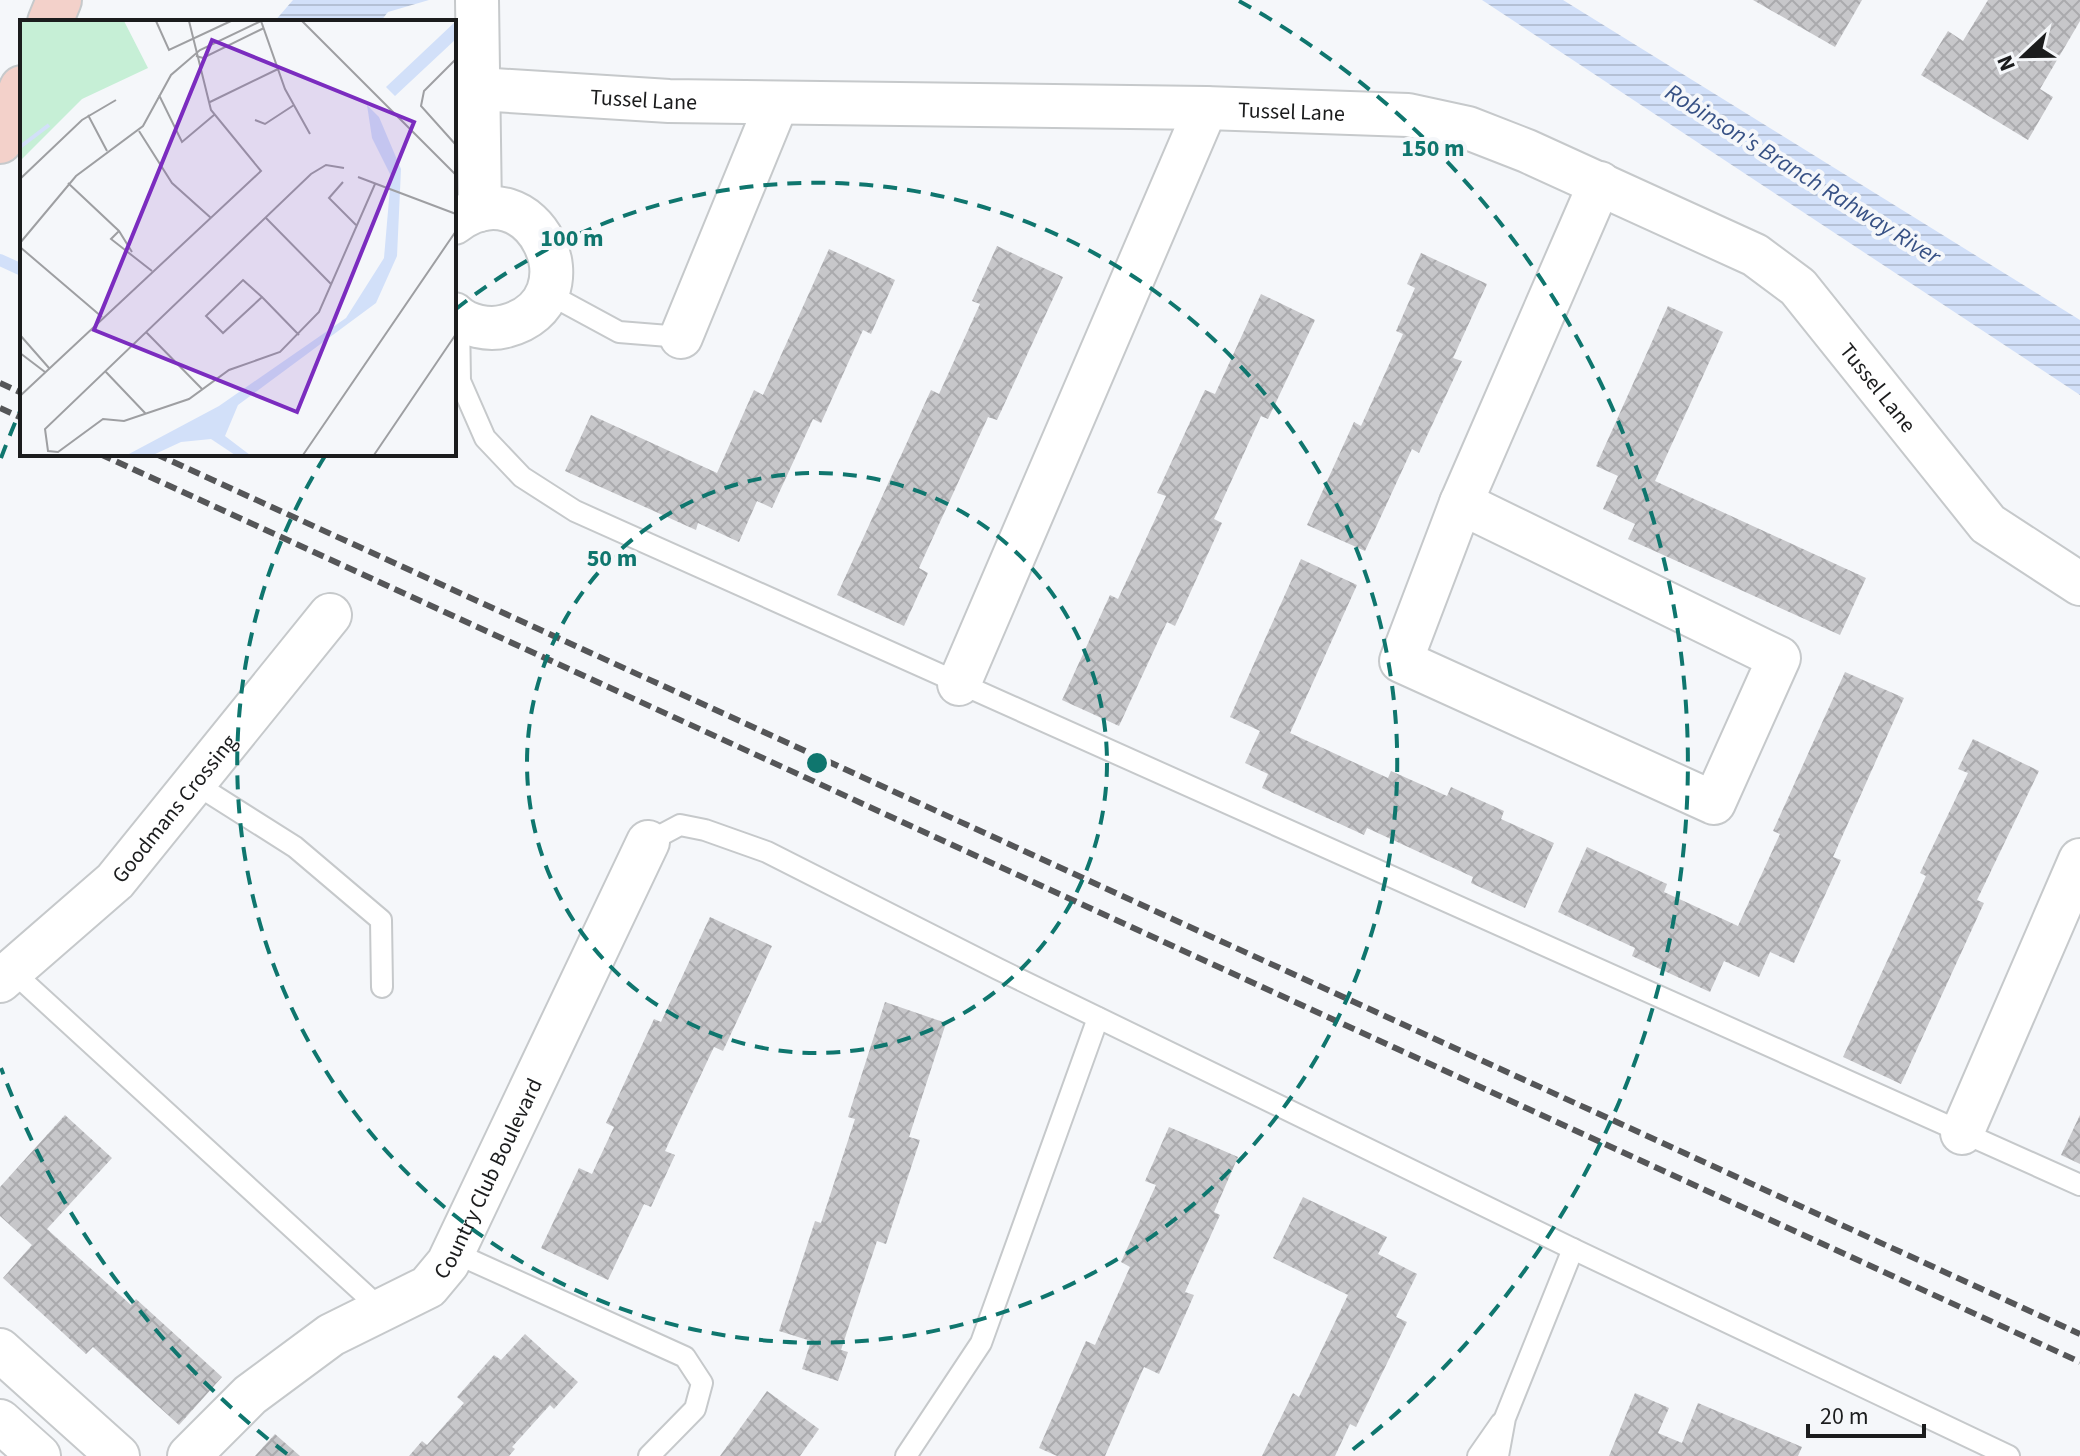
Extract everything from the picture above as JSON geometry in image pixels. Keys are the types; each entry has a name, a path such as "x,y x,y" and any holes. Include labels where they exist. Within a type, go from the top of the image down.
{"main road":[{"path":"51,20 59,0"}],"street":[{"path":"456,316 478,327 499,328 519,323 535,310 547,293 552,273 550,252 543,236 531,222 515,213 467,216 478,89 477,0"},
{"name":"Tussel Lane","path":"478,89 669,101 1206,108 1408,115 1468,128 1600,183 1755,255 1798,287 1988,524 2080,584"},
{"path":"681,337 777,103"},
{"path":"959,684 1206,108"},
{"path":"1461,503 1779,658 1714,803 1401,661 1461,503 1600,183"},
{"name":"Goodmans Crossing","path":"6,976 115,881 330,615"},
{"name":"Country Club Boulevard","path":"189,1456 250,1395 331,1335 428,1287 455,1253 648,842"},
{"path":"1962,1133 2080,860"},
{"path":"0,1350 118,1456"},
{"path":"0,1421 39,1456"}],"lane":[{"path":"547,293 619,332 681,337"},
{"path":"456,316 460,381 485,438 522,477 575,511 2080,1185"},
{"path":"194,783 295,847 381,920 382,987"},
{"path":"648,842 680,825 705,830 767,852 1974,1448 2009,1456"},
{"path":"6,976 382,1310"},
{"path":"906,1456 981,1343 1098,1018"},
{"path":"1498,1456 1505,1418 1573,1249"},
{"path":"455,1253 685,1357 702,1383 695,1409 649,1456"},
{"path":"1478,1456 1505,1418"}],"water":[{"path":"293,0 429,0 388,12 382,20 276,20"},
{"path":"1482,0 1563,0 2080,320 2080,395"}],"building":[{"path":"1753,0 1862,0 1835,47"},
{"path":"1988,0 2080,0 2080,21 2040,89 2053,97 2028,140 1921,75 1948,31 1963,41"},
{"path":"997,246 1063,277 997,420 988,417 919,568 928,573 904,626 837,595 931,390 939,394 980,304 972,301"},
{"path":"829,249 895,280 871,334 863,330 821,423 813,419 772,508 757,501 739,542 698,523 696,530 565,471 591,415 717,473 754,390 763,395"},
{"path":"1421,253 1487,284 1453,358 1462,361 1419,453 1412,449 1365,551 1307,525 1354,422 1361,426 1403,334 1396,331 1415,288 1407,284"},
{"path":"1261,294 1315,320 1268,419 1261,416 1214,519 1222,523 1175,626 1167,622 1119,726 1062,700 1110,595 1118,599 1166,496 1157,493 1205,390 1215,394"},
{"path":"1668,306 1723,332 1655,481 1866,578 1840,635 1628,539 1635,524 1603,509 1618,476 1596,466"},
{"path":"1301,559 1357,585 1290,733 1388,778 1391,771 1447,796 1451,787 1504,811 1501,819 1554,843 1525,908 1471,883 1473,877 1367,828 1364,835 1262,788 1268,774 1245,763 1260,731 1230,717"},
{"path":"1845,672 1904,698 1833,857 1841,860 1794,963 1770,952 1759,977 1724,961 1710,992 1632,956 1635,948 1558,912 1587,847 1667,884 1664,892 1738,926 1780,834 1773,831"},
{"path":"1973,739 2039,771 1977,900 1984,903 1901,1084 1843,1057 1926,876 1920,873 1968,773 1958,769"},
{"path":"710,917 772,946 723,1051 714,1047 665,1151 675,1155 651,1207 644,1204 608,1280 541,1248 579,1168 592,1174 614,1127 606,1123 654,1019 661,1022"},
{"path":"885,1002 946,1023 909,1137 920,1140 886,1244 877,1241 841,1350 848,1352 838,1381 802,1369 811,1341 779,1331 815,1221 821,1223 855,1119 848,1117"},
{"path":"65,1115 112,1158 47,1229 131,1305 136,1299 222,1377 179,1425 93,1347 86,1354 3,1278 32,1245 0,1216 0,1187"},
{"path":"2080,1115 2080,1164 2061,1155"},
{"path":"1169,1127 1238,1157 1214,1212 1220,1215 1185,1292 1194,1295 1159,1374 1144,1367 1105,1456 1057,1456 1039,1448 1086,1341 1095,1345 1130,1267 1121,1262 1156,1185 1145,1181"},
{"path":"1303,1197 1387,1237 1378,1254 1417,1274 1396,1317 1407,1322 1356,1427 1350,1424 1335,1456 1262,1456 1293,1393 1299,1397 1348,1295 1273,1258"},
{"path":"525,1334 578,1382 554,1409 550,1405 512,1447 515,1449 509,1456 409,1456 422,1441 427,1445 464,1403 457,1397 494,1355 501,1360"},
{"path":"767,1391 819,1429 800,1456 720,1456"},
{"path":"1635,1393 1669,1408 1658,1433 1682,1443 1698,1403 1802,1447 1798,1456 1609,1456"},
{"path":"275,1434 300,1456 255,1456"}],"waterway":[{"name":"Robinson's Branch Rahway River","path":"0,260 20,269"}],"railway":[{"path":"0,383 20,392"},
{"path":"0,408 20,417"},
{"path":"104,456 2080,1362"},
{"path":"160,456 2080,1334"}]}
